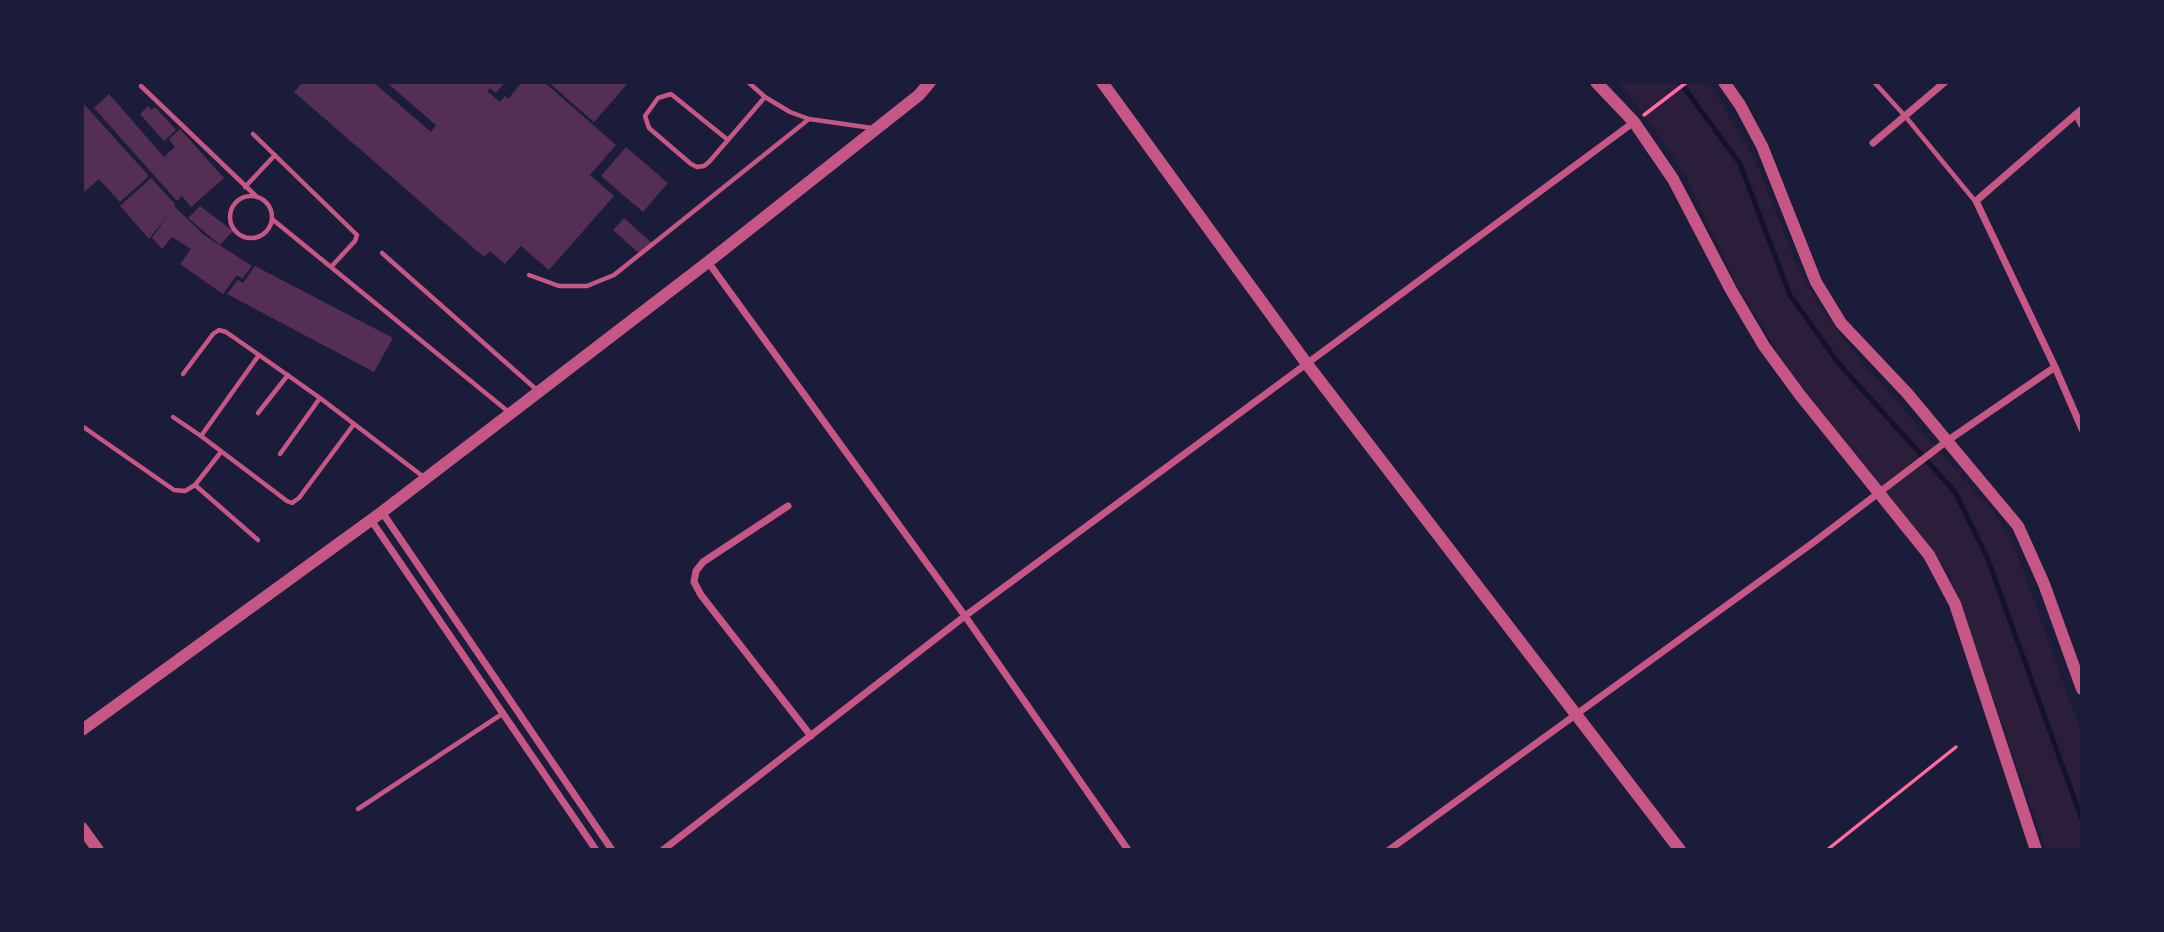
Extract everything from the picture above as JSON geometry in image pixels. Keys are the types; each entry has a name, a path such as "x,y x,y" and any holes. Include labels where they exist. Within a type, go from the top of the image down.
{"street":[{"path":"82,730 382,512 708,262 919,95 930,82"},
{"path":"1102,82 1307,364 1680,850"},
{"path":"1596,82 1634,122 1673,179 1764,346 1929,555 1955,604 2036,850"},
{"path":"1724,82 1762,146 1799,241 1822,292 1841,323 1907,393 1942,444 2018,526 2044,584 2082,689"},
{"path":"1873,143 1945,82"},
{"path":"2082,125 2079,111 1976,201 2082,429"},
{"path":"663,850 965,616 1634,122"},
{"path":"708,262 965,616 1128,850"},
{"path":"1389,850 1578,715 1879,494 1942,444 2055,367"},
{"path":"788,506 703,562 696,571 694,582 701,595 811,736"},
{"path":"382,512 612,850"},
{"path":"371,520 596,850"},
{"path":"82,828 98,850"}],"lane":[{"path":"748,82 765,97 790,112 809,119 877,129"},
{"path":"1874,82 1976,201"},
{"path":"141,86 245,187 268,205 272,219 510,414"},
{"path":"728,141 671,94 658,98 645,116 649,128 697,167 709,162 728,141 765,97"},
{"path":"529,275 559,286 587,286 614,275 809,119"},
{"path":"253,134 357,235 355,241 331,267"},
{"path":"245,187 275,155"},
{"path":"257,197 243,198 237,203 231,215 234,229 239,234 253,238 266,232 272,219"},
{"path":"382,253 538,392"},
{"path":"183,374 213,334 219,330 226,332 320,398 425,479"},
{"path":"201,436 259,355"},
{"path":"258,413 288,376"},
{"path":"280,454 320,398"},
{"path":"173,417 292,503 299,498 354,424"},
{"path":"82,426 174,490 185,491 195,485 221,452"},
{"path":"195,485 258,540"},
{"path":"358,809 503,714"}],"path":[{"path":"1650,110 1687,82"},
{"path":"1827,850 1956,747"}],"shaded area":[{"path":"1617,82 1709,82 1756,162 1797,266 1822,311 1866,367 1993,512 2014,545 2082,735 2082,850 2046,850 1950,575 1894,501 1801,389 1735,282 1686,176 1643,113"}],"building":[{"path":"303,82 373,82 431,132 436,125 386,82 505,82 496,93 490,88 487,91 500,102 505,96 508,99 522,82 544,82 616,145 590,175 614,196 549,270 521,246 505,264 490,251 484,257 294,92"},
{"path":"548,82 629,82 594,122"},
{"path":"109,94 164,157 175,147 169,139 180,129 224,178 191,207 182,196 177,201 94,108"},
{"path":"82,102 149,176 120,202 99,179 82,194"},
{"path":"148,106 151,110 155,107 176,130 164,141 140,114"},
{"path":"626,147 668,183 643,212 601,176"},
{"path":"151,178 174,206 204,235 252,266 242,279 237,275 223,294 180,264 191,249 172,237 162,249 152,238 168,215 149,239 120,206"},
{"path":"200,206 233,231 220,245 188,218"},
{"path":"624,218 653,244 642,256 613,230"},
{"path":"255,266 393,338 374,372 227,294 238,280 243,283"}],"waterway":[{"path":"1680,82 1740,164 1790,295 1839,364 1955,492 1987,557 2082,820"}]}
